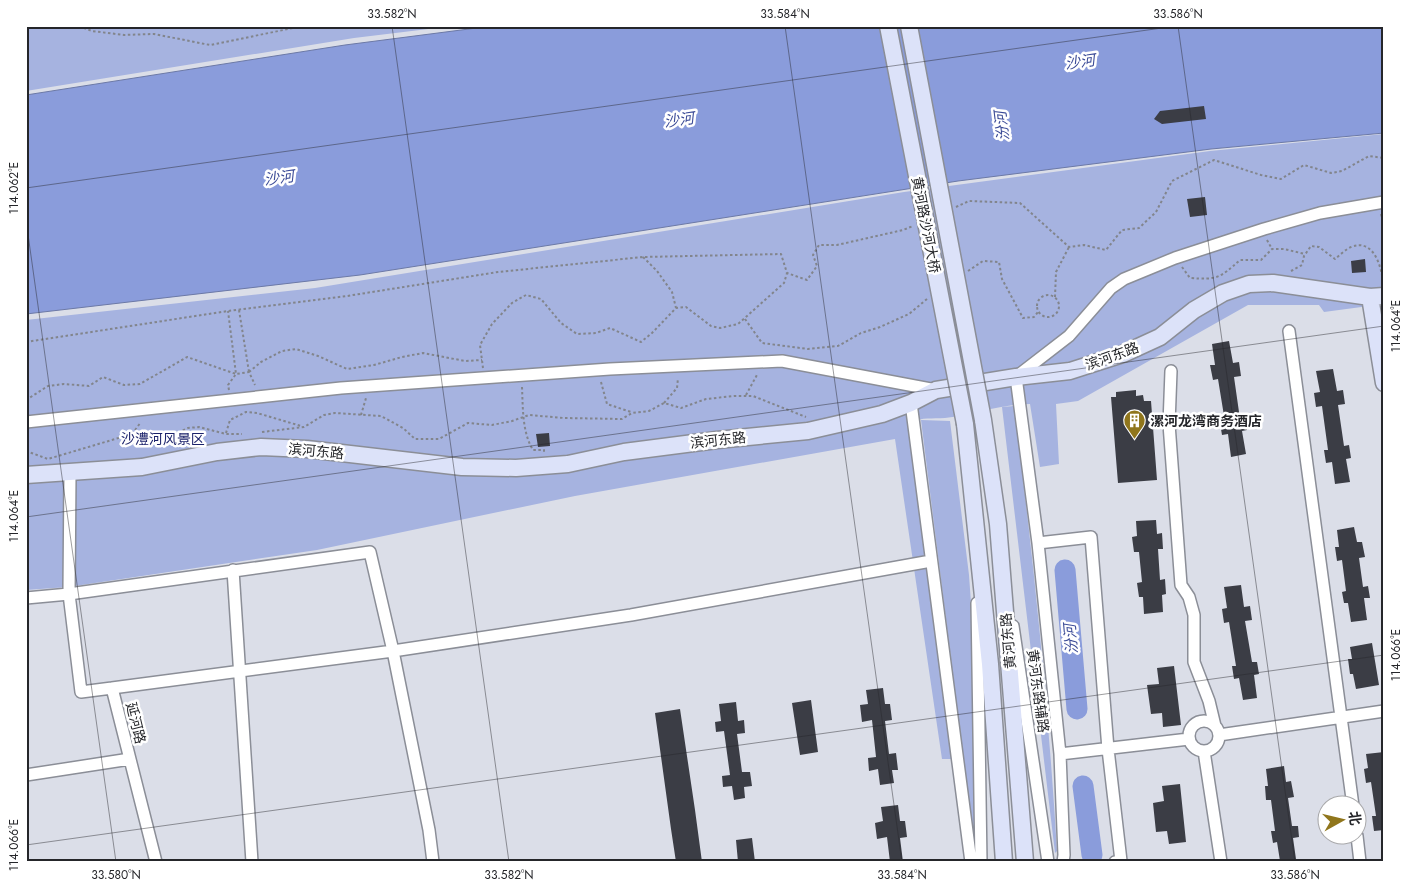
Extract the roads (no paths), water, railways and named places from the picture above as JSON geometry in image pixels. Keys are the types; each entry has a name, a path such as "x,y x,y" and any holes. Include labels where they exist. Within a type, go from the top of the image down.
{"main road":[{"name":"黄河路沙河大桥","path":"888,26 965,424"},
{"name":"黄河路沙河大桥","path":"908,26 983,420"},
{"name":"滨河东路","path":"26,475 142,467 217,452 261,447 307,449 462,467 516,468 568,464 624,452 817,429 882,414 911,403 936,390 1016,377 1070,371 1123,354 1160,337 1194,310 1223,293 1249,284 1282,284 1377,296"},
{"path":"1377,296 1384,383"},
{"name":"黄河东路","path":"983,420 998,524 1025,862"},
{"name":"黄河东路","path":"965,424 990,664 1004,862"}],"street":[{"path":"1063,862 1060,754 1038,543 1016,377 1069,336 1111,288 1124,279 1176,258 1320,213 1384,202"},
{"path":"1289,331 1352,796"},
{"path":"26,422 369,386 598,370 782,361 936,390"},
{"path":"1171,371 1170,424 1181,585 1189,597 1194,615 1194,662 1209,701 1217,731 1218,740 1213,748 1204,751 1194,748 1189,739 1191,730 1197,723 1207,722 1217,731 1384,711"},
{"path":"911,403 971,862"},
{"path":"69,594 70,473"},
{"path":"975,523 981,862"},
{"name":"黄河东路辅路","path":"998,524 1048,862"},
{"path":"1038,543 1092,537 1108,748 1121,861 1115,862"},
{"path":"26,598 69,594 370,552 429,830 433,862"},
{"path":"112,688 392,652 631,615 931,561"},
{"path":"233,570 252,862"},
{"name":"延河路","path":"69,594 81,692 112,688 156,862"},
{"path":"1060,754 1189,739"},
{"path":"1204,751 1221,862"},
{"path":"26,775 130,759"},
{"path":"1358,846 1360,862"}],"water":[{"name":"沙河","path":"492,26 1384,26 1384,133 1211,149 958,181 360,275 26,314 26,95 345,45"}],"waterway":[{"name":"汾河","path":"1065,570 1077,709"},
{"name":"汾河","path":"1083,786 1092,855"}],"place":[{"name":"漯河龙湾商务酒店","path":"1134,440"}],"park label":[{"name":"沙澧河风景区","path":"163,439"}]}
